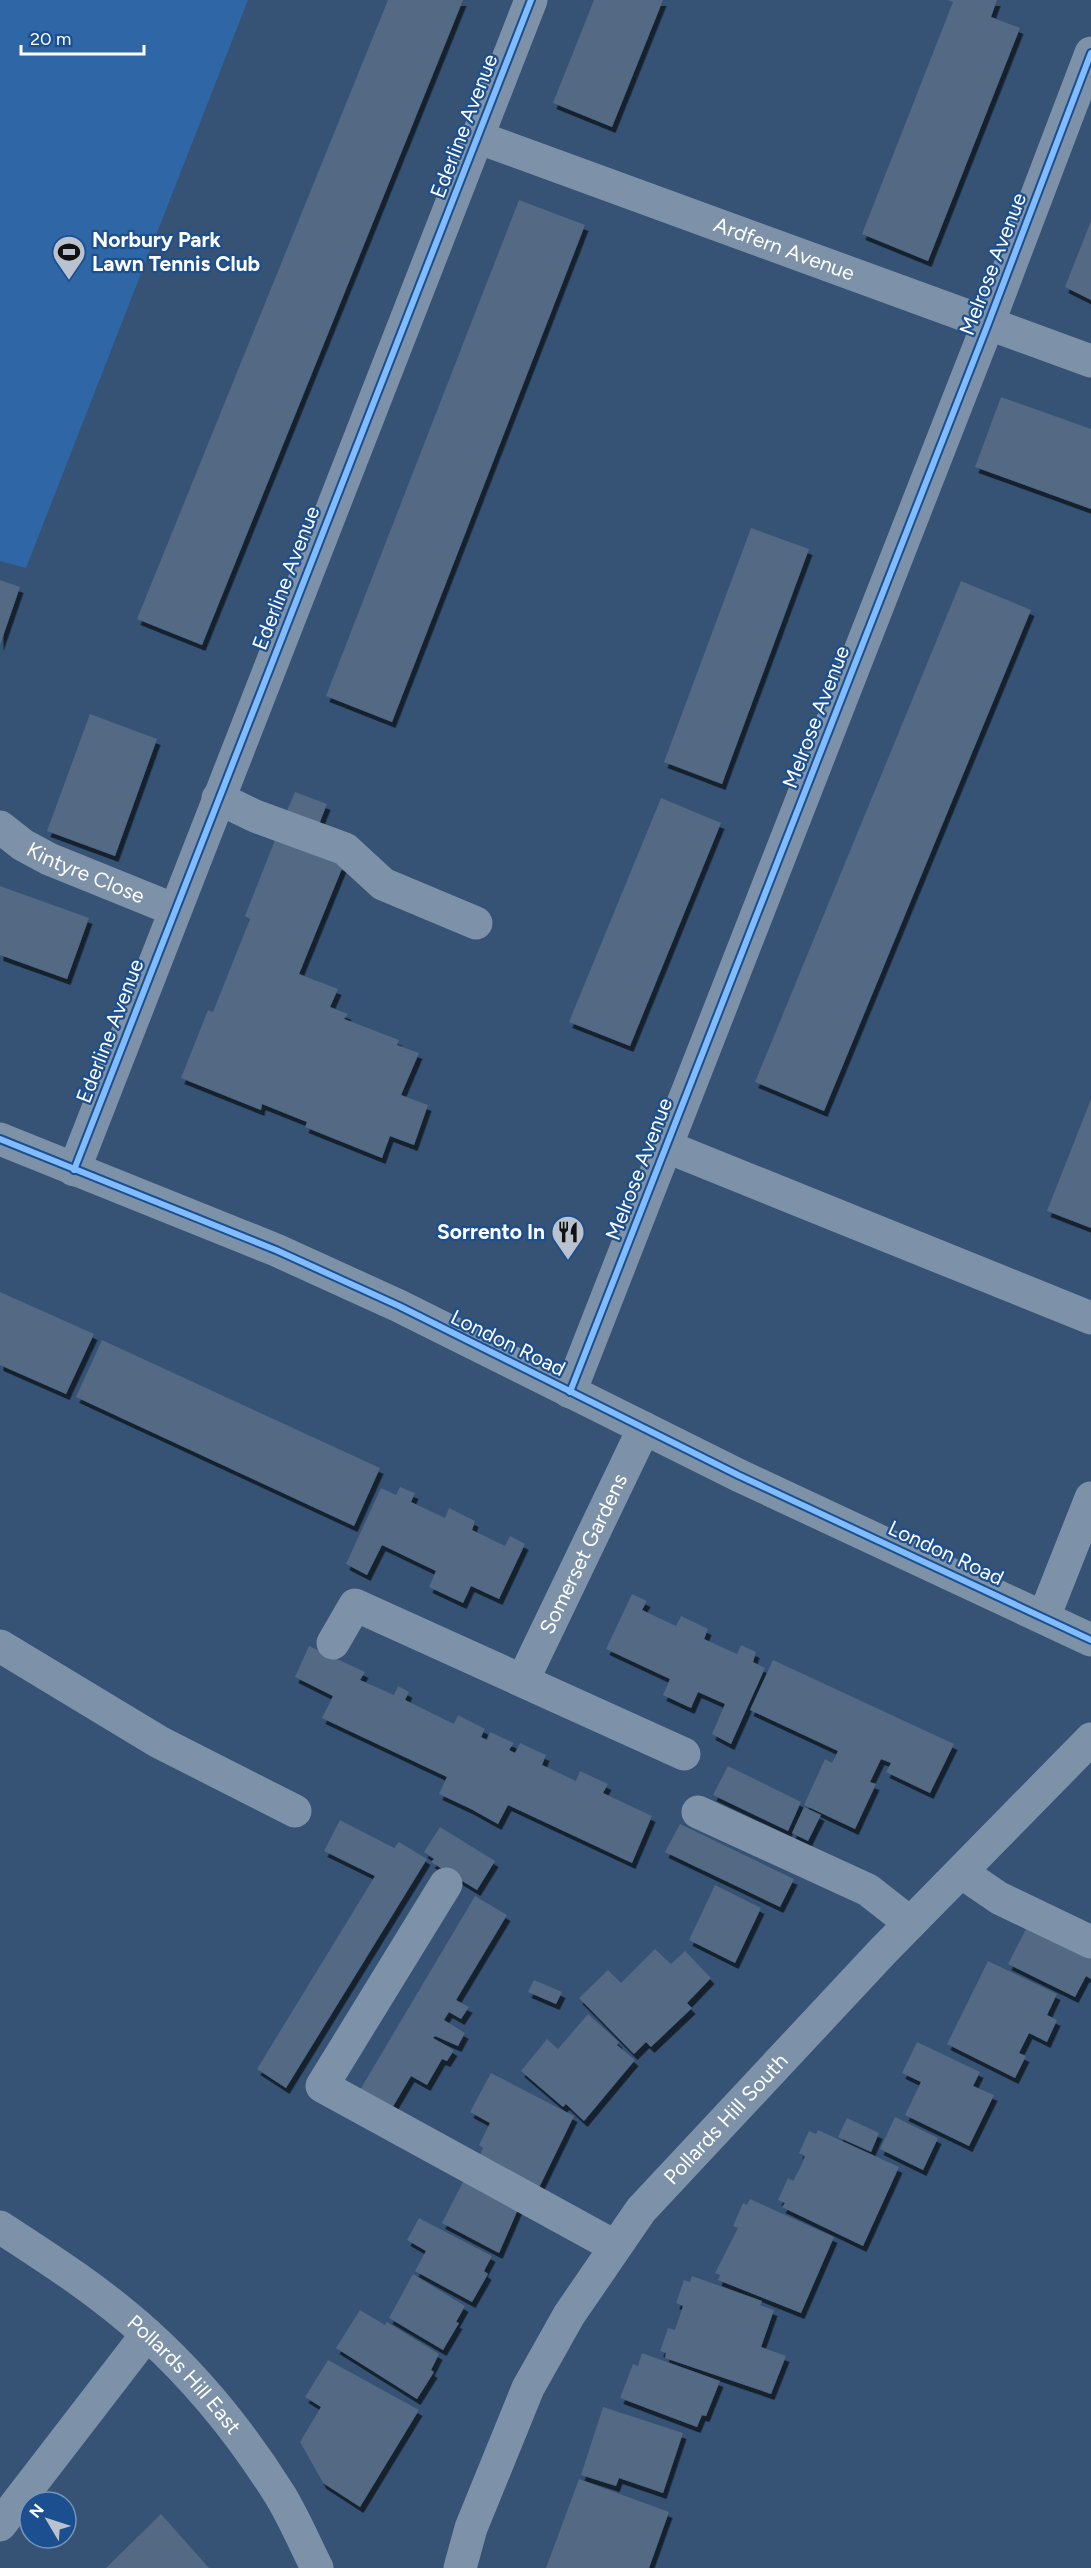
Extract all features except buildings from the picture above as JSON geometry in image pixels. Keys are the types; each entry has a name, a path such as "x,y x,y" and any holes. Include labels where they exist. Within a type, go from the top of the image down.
{"highway":[{"name":"London Road","path":"0,1139 276,1250 399,1306 738,1475 1091,1640"}],"street":[{"name":"Ederline Avenue","path":"74,1170 531,0"},
{"name":"Melrose Avenue","path":"570,1392 988,324 1091,53"},
{"name":"Ardfern Avenue","path":"477,137 1091,361"},
{"path":"218,798 255,816 345,849 383,884 476,923"},
{"name":"Kintyre Close","path":"0,826 23,845 49,859 175,910"},
{"path":"665,1146 1091,1318"},
{"name":"Somerset Gardens","path":"523,1680 644,1428"},
{"path":"1044,1617 1091,1498"},
{"path":"333,1643 355,1605 684,1754"},
{"path":"0,1646 159,1742 295,1811"},
{"name":"Pollards Hill South","path":"460,2568 471,2528 528,2388 569,2315 614,2246 641,2210 910,1923 1091,1739"},
{"path":"698,1812 868,1890 910,1923"},
{"path":"961,1872 999,1898 1091,1942"},
{"path":"446,1884 322,2086 614,2246"},
{"name":"Pollards Hill East","path":"0,2227 66,2271 147,2334 209,2396 233,2426 280,2496 317,2568"},
{"path":"0,2525 147,2334"}],"shaded area":[{"name":"Norbury Park Lawn Tennis Club","path":"0,0 248,0 26,568 0,561"}],"cycle path":[{"path":"74,1170 531,0"},
{"path":"570,1392 988,324 1091,53"},
{"path":"0,1139 276,1250 399,1306 738,1475 1091,1640"}],"place":[{"name":"Norbury Park Lawn Tennis Club","path":"69,281"},
{"name":"Sorrento In","path":"568,1261"}]}
